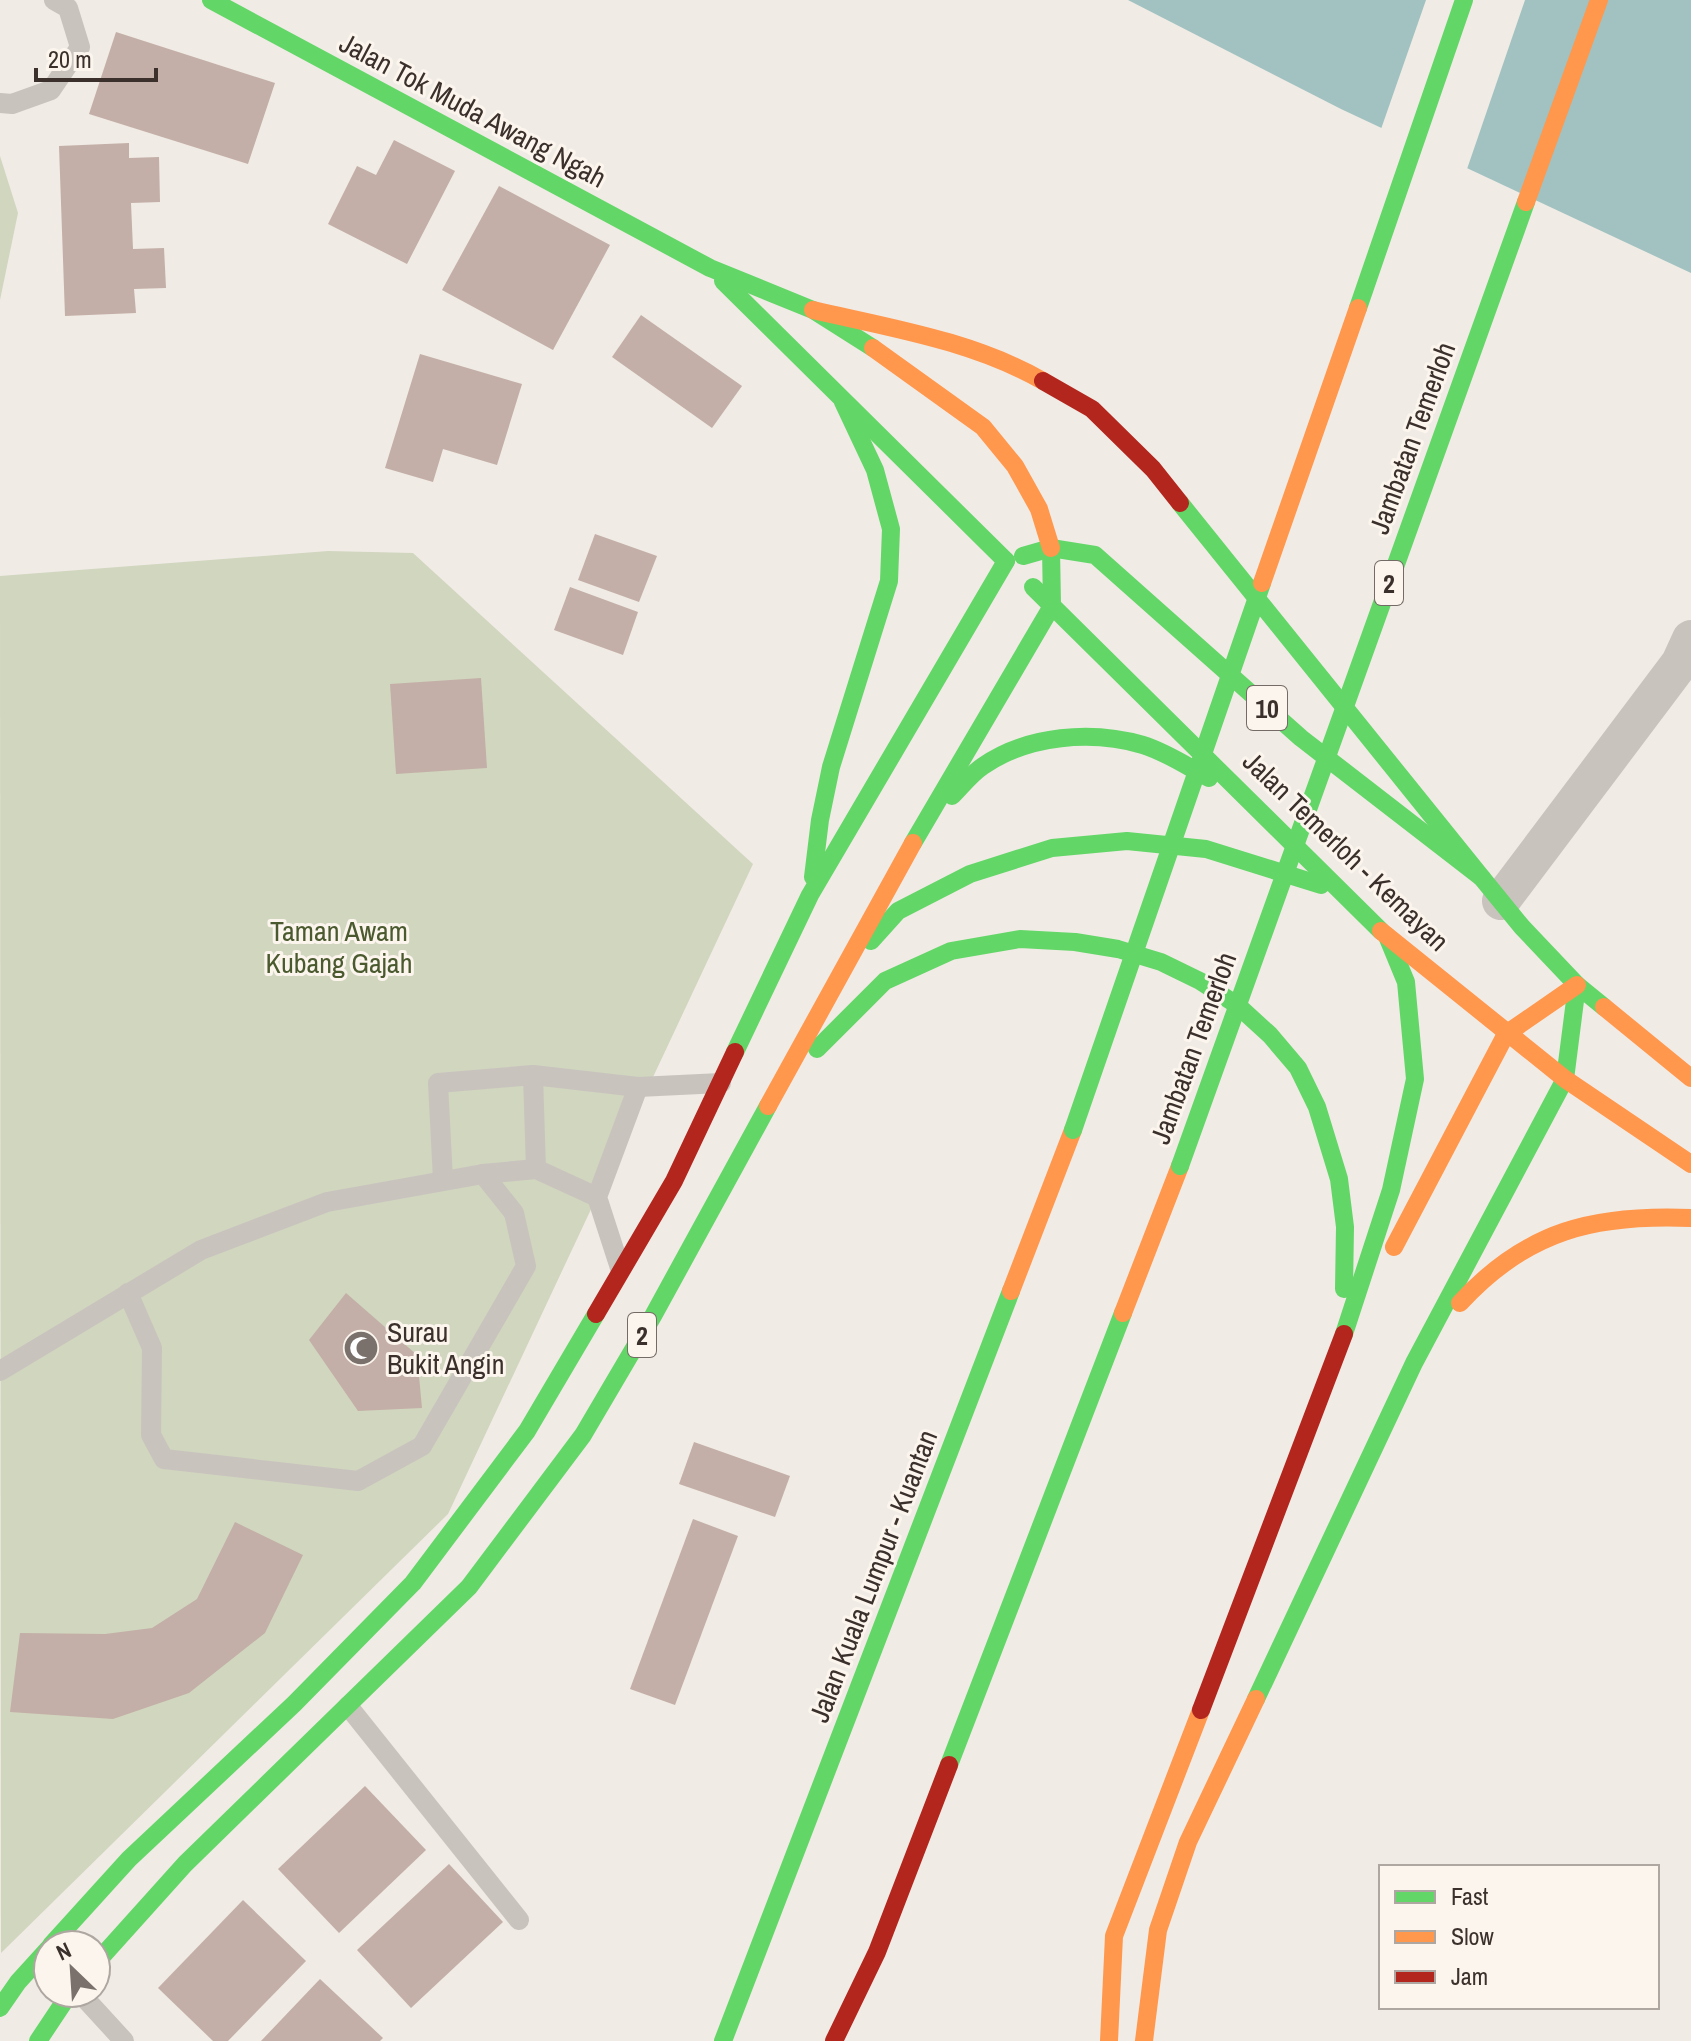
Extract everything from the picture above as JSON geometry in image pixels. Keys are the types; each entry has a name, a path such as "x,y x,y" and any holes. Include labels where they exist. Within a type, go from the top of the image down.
{"main road":[{"name":"Jalan Tok Muda Awang Ngah","path":"211,0 710,268 813,310 886,356 983,427 1015,466 1039,509 1051,548 1052,606"},
{"name":"Jalan Kuala Lumpur - Kuantan","path":"723,2041 1073,1130 1464,0"},
{"name":"Jambatan Temerloh","path":"834,2041 877,1952 1180,1166 1599,0"},
{"name":"Jalan Tok Muda Awang Ngah","path":"710,268 1015,570"},
{"path":"813,310 948,342 1013,364 1092,409 1153,469 1492,889"},
{"path":"810,895 831,767 889,581 891,529 875,470 843,402"},
{"name":"Jalan Temerloh - Kemayan","path":"1691,1078 1577,985 1492,889 1301,738 1095,555 1051,548 1015,570 1387,936 1565,1079 1691,1164"},
{"path":"721,1083 810,895 1015,570"},
{"name":"2","path":"112,1945 185,1864 469,1587 583,1435 653,1316 923,825 1052,606"},
{"path":"923,825 982,767 1022,747 1062,738 1100,737 1146,746 1247,797"},
{"path":"839,978 898,911 970,874 1052,848 1127,841 1206,849 1346,894"},
{"path":"1109,2041 1114,1936 1336,1359 1391,1190 1415,1079 1406,982 1387,936"},
{"path":"781,1084 885,981 951,951 1020,939 1075,942 1146,957 1200,981 1237,1005 1270,1035 1298,1068 1317,1107 1339,1179 1345,1227 1343,1302 1336,1359"},
{"path":"1336,1359 1506,1034 1577,985"},
{"path":"1144,2041 1158,1930 1188,1842 1414,1363 1565,1079 1577,985"},
{"name":"2","path":"66,1929 129,1859 294,1704 413,1583 527,1431 674,1181 721,1083"},
{"path":"1414,1363 1467,1294 1500,1262 1532,1243 1570,1228 1612,1219 1659,1215 1691,1218"},
{"name":"2","path":"0,2008 32,1967"},
{"path":"38,2041 59,2009"}],"street":[{"path":"1492,889 1680,663 1691,639"}],"lane":[{"path":"0,103 12,104 51,90 80,47 68,8 54,0"},
{"path":"443,1180 438,1083 533,1075 638,1087 721,1083"},
{"path":"533,1075 536,1169"},
{"path":"621,1271 597,1197 638,1087"},
{"path":"0,1371 201,1250 327,1202 443,1180 536,1169 597,1197"},
{"path":"128,1293 152,1348 151,1435 164,1459 358,1481 422,1446 526,1266 514,1213 483,1174"},
{"path":"348,1706 519,1920"},
{"path":"95,2009 124,2041"}],"green space":[{"path":"0,156 18,213 0,300"},
{"name":"Taman Awam Kubang Gajah","path":"328,551 413,553 753,864 448,1514 1,1953 0,576"}],"water":[{"path":"1128,0 1691,0 1691,273 1341,109"}],"pier":[{"path":"1426,0 1525,0 1466,172 1380,132"}],"building":[{"path":"116,32 275,83 248,164 89,114"},
{"path":"394,140 455,171 407,264 328,224 357,166 376,175"},
{"path":"129,143 129,158 159,157 160,202 131,203 133,249 164,248 166,288 134,289 136,313 65,316 59,146"},
{"path":"499,186 610,245 553,350 442,290"},
{"path":"641,315 742,386 712,428 612,357"},
{"path":"420,354 522,384 497,465 443,449 433,482 385,468"},
{"path":"595,534 657,556 639,602 578,580"},
{"path":"570,587 638,612 623,655 554,630"},
{"path":"481,678 487,768 396,774 390,684"},
{"name":"Surau Bukit Angin","path":"346,1293 417,1355 422,1408 358,1411 309,1340"},
{"path":"694,1442 790,1476 775,1517 679,1484"},
{"path":"693,1519 738,1536 675,1705 630,1689"},
{"path":"235,1522 303,1555 265,1633 189,1693 113,1719 10,1712 20,1633 105,1634 152,1628 197,1599"},
{"path":"365,1786 426,1850 339,1933 278,1869"},
{"path":"449,1864 503,1922 411,2008 357,1950"},
{"path":"243,1900 306,1961 228,2041 213,2041 158,1988"},
{"path":"320,1979 383,2038 380,2041 261,2041"}],"traffic: fast":[{"path":"211,0 710,268 813,310 873,348"},
{"path":"1358,308 1464,0"},
{"path":"1180,1166 1526,202"},
{"path":"723,281 1006,561"},
{"path":"813,877 831,767 889,581 891,529 875,470 843,402"},
{"path":"1180,503 1482,878"},
{"path":"1023,556 1051,548 1095,555 1301,738 1482,878 1522,927 1577,985 1604,1007"},
{"path":"913,843 1052,606 1051,548"},
{"path":"735,1052 810,895 1006,561"},
{"path":"1073,1130 1262,583"},
{"path":"1033,587 1381,931"},
{"path":"952,796 979,769 1001,756 1061,738 1103,738 1143,745 1209,778"},
{"path":"871,941 898,911 970,874 1052,848 1127,841 1206,849 1321,885"},
{"path":"1344,1334 1391,1190 1415,1079 1406,982 1387,936"},
{"path":"817,1049 885,981 951,951 1020,939 1075,942 1118,949 1161,962 1200,981 1237,1005 1270,1035 1298,1068 1317,1107 1339,1179 1345,1227 1344,1289"},
{"path":"1256,1699 1414,1363 1565,1079 1577,985"},
{"path":"112,1945 185,1864 469,1587 583,1435 653,1316 768,1106"},
{"path":"723,2041 1011,1291"},
{"path":"949,1765 1123,1313"},
{"path":"66,1929 129,1859 294,1704 413,1583 527,1431 596,1314"},
{"path":"0,2008 32,1967"},
{"path":"38,2041 59,2009"}],"traffic: slow":[{"path":"1526,202 1599,0"},
{"path":"1262,583 1358,308"},
{"path":"813,310 960,346 1016,367 1043,381"},
{"path":"873,348 983,427 1015,466 1039,509 1051,548"},
{"path":"768,1106 913,843"},
{"path":"1381,931 1565,1079 1691,1164"},
{"path":"1394,1247 1506,1034 1577,985"},
{"path":"1604,1007 1691,1078"},
{"path":"1011,1291 1073,1130"},
{"path":"1123,1313 1180,1166"},
{"path":"1460,1303 1511,1258 1565,1232 1624,1219 1691,1218"},
{"path":"1144,2041 1158,1930 1188,1842 1256,1699"},
{"path":"1109,2041 1114,1936 1201,1710"}],"traffic: jam":[{"path":"1043,381 1092,409 1153,469 1180,503"},
{"path":"596,1314 674,1181 735,1052"},
{"path":"1201,1710 1344,1334"},
{"path":"834,2041 877,1952 949,1765"}],"place":[{"name":"Surau Bukit Angin","path":"361,1348"}]}
